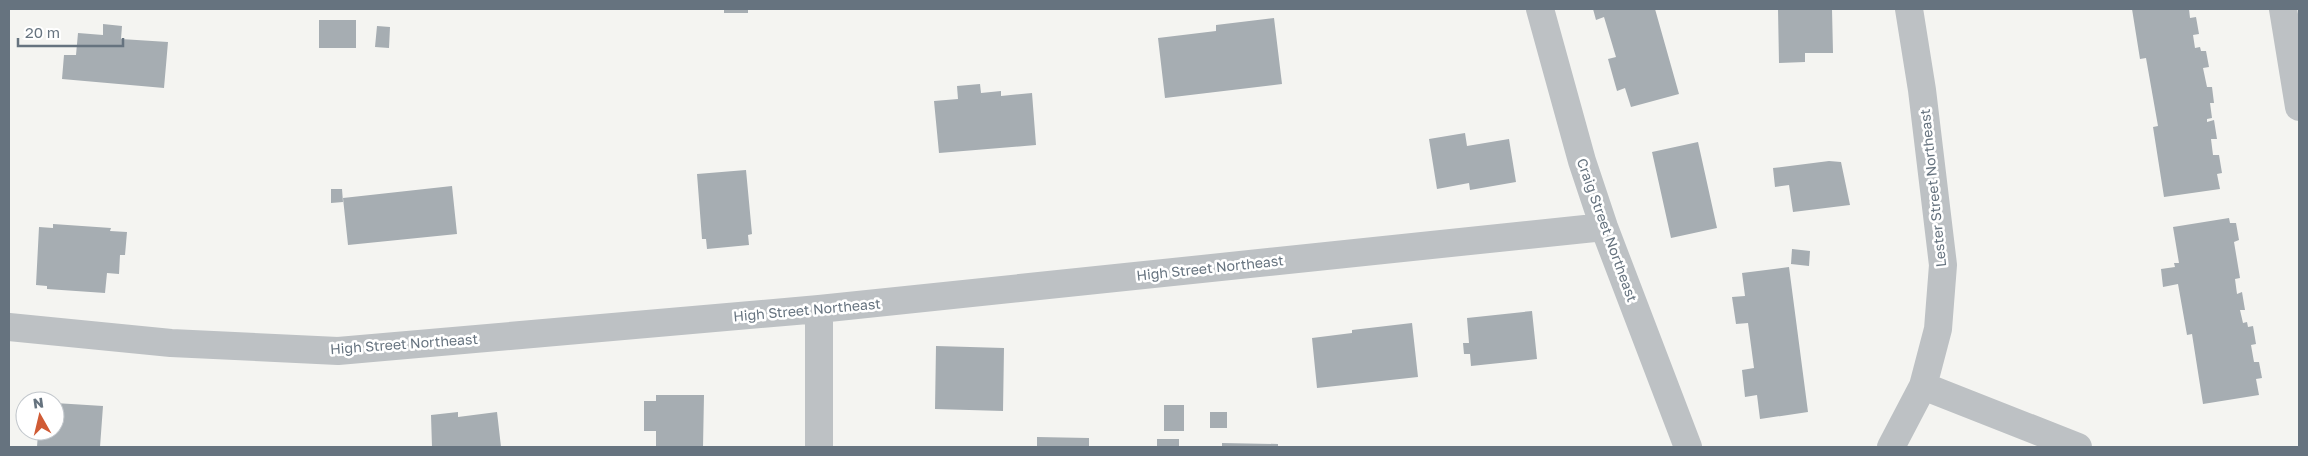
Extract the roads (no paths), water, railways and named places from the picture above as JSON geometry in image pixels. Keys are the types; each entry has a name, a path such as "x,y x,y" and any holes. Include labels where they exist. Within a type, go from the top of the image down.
{"street":[{"name":"Craig Street Northeast","path":"1540,9 1582,161 1604,227 1688,447"},
{"name":"Lester Street Northeast","path":"1891,447 1923,386 1938,329 1943,265 1922,90 1909,9"},
{"path":"2283,9 2299,107"},
{"name":"High Street Northeast","path":"9,327 171,343 338,351 819,309 1604,227"},
{"path":"819,309 819,447"},
{"path":"1923,386 2078,447"}]}
